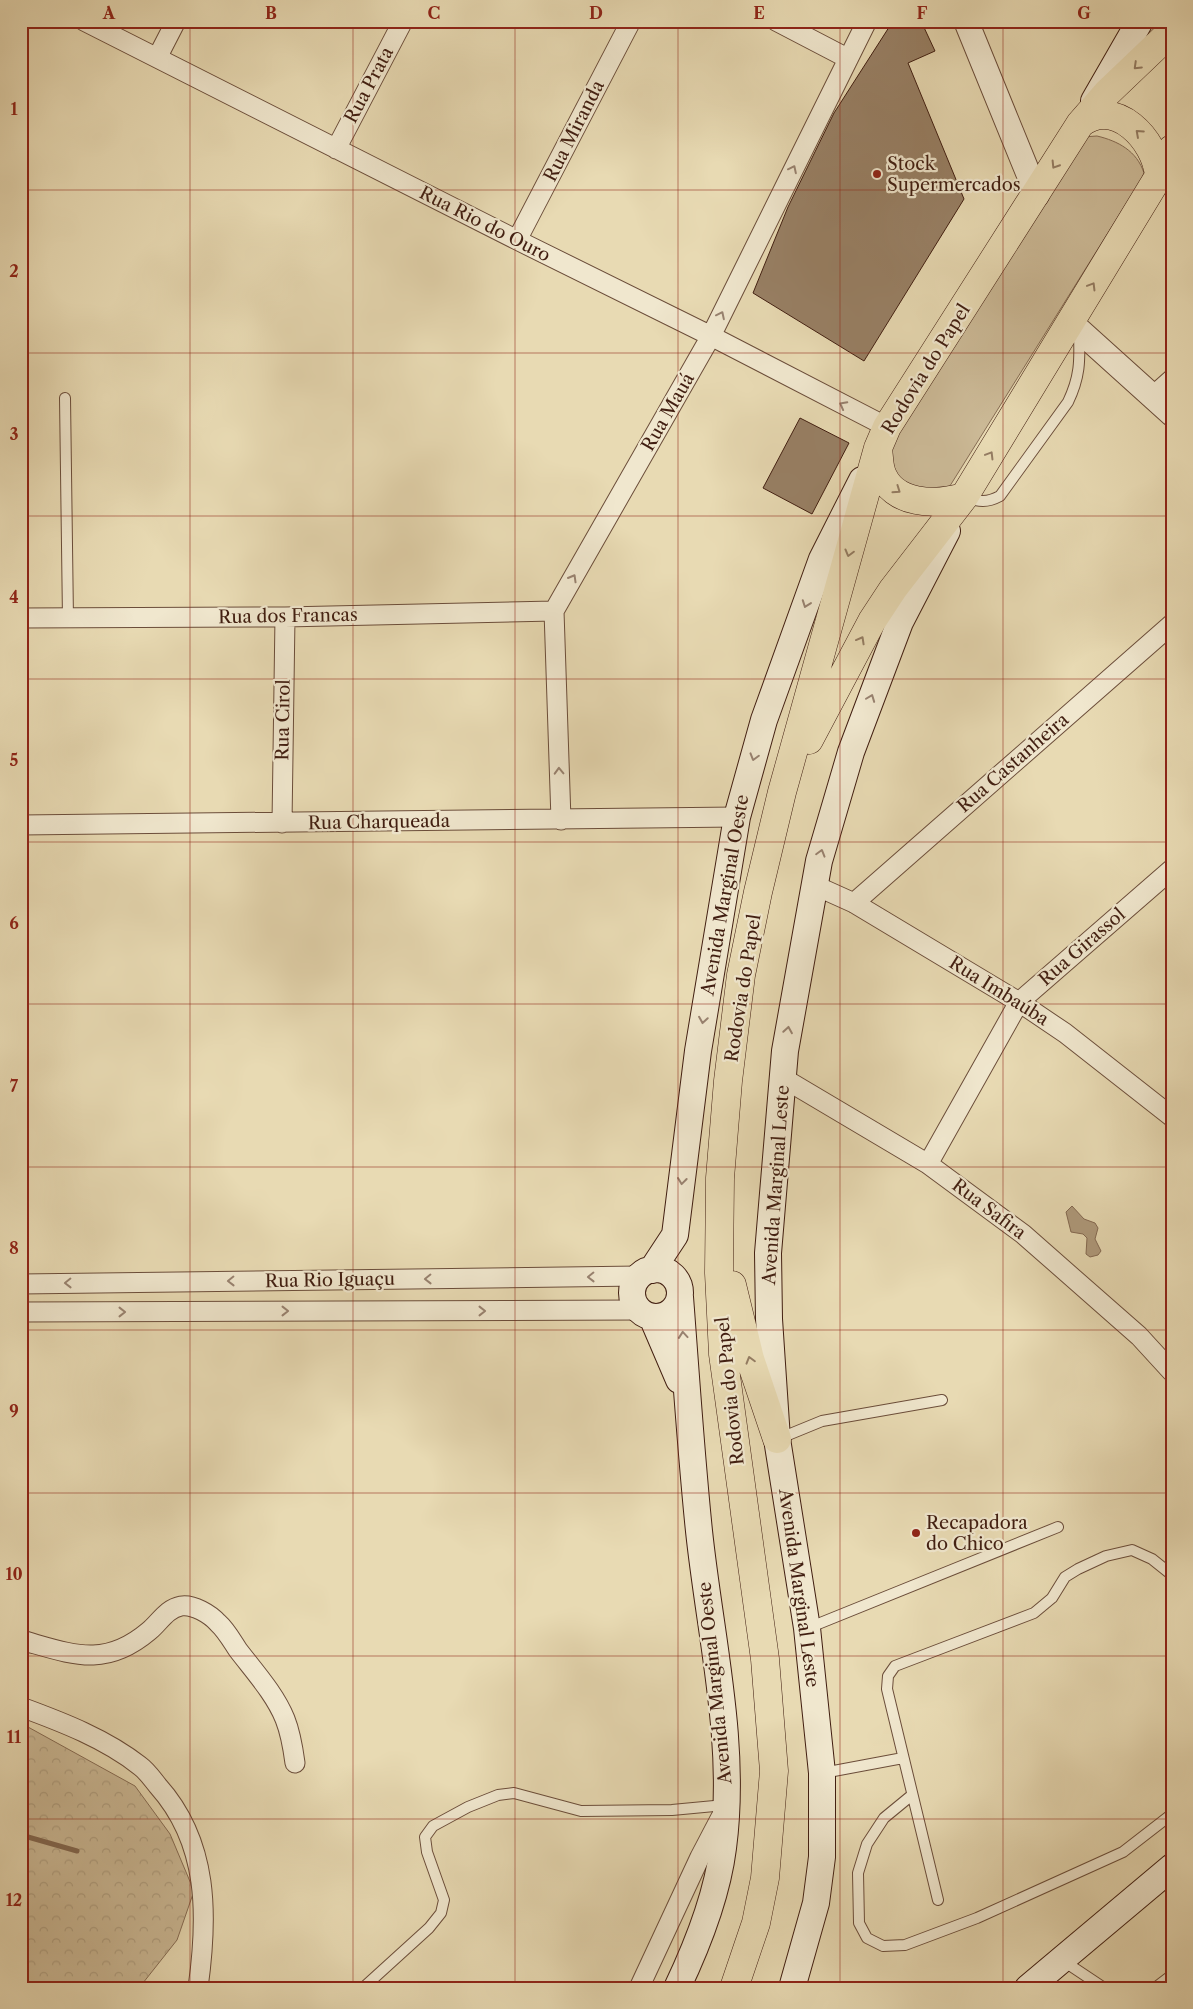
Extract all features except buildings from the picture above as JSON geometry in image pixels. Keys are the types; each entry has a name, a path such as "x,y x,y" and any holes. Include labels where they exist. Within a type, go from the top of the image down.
{"main road":[{"path":"1080,124 1140,21"},
{"name":"Rodovia do Papel","path":"734,1988 756,1923 765,1878 774,1771 765,1659 723,1354 720,1178 728,1081 741,975 782,792 882,438 1080,124 1107,93 1172,32"},
{"path":"1080,124 1090,116 1104,114 1122,119 1146,139 1158,165 1165,164"},
{"name":"Rodovia do Papel","path":"782,792 872,621 893,589 964,497 1075,326 1165,164 1172,148"},
{"path":"882,438 881,472 887,482 898,492 928,503 948,502 964,497"},
{"name":"Avenida Marginal Oeste","path":"688,1401 646,1314 632,1297 632,1290 675,1235 698,1051 736,817 764,720 822,559 882,438"},
{"name":"Avenida Marginal Leste","path":"792,1988 816,1903 822,1857 822,1773 807,1628 777,1439 769,1319 768,1254 785,1051 814,885 850,752 897,631 964,497"},
{"path":"720,1234 750,1359 777,1439"},
{"name":"Avenida Marginal Oeste","path":"646,1273 660,1270 673,1276 680,1290 699,1532 720,1693 726,1772 726,1807 719,1871 700,1934 677,1988"},
{"path":"646,1314 667,1315 673,1310 680,1297"},
{"path":"1028,1988 1172,1867"}],"street":[{"name":"Rua Rio do Ouro","path":"84,21 711,336 882,438"},
{"path":"157,58 176,21"},
{"name":"Rua Prata","path":"336,149 403,21"},
{"name":"Rua Miranda","path":"517,240 631,21"},
{"path":"776,21 847,58"},
{"name":"Rua Mauá","path":"554,610 711,336 847,58 867,21"},
{"path":"966,21 1037,195"},
{"path":"1075,326 1172,414"},
{"path":"1153,396 1172,380"},
{"path":"554,610 561,820"},
{"name":"Rua dos Francas","path":"21,618 285,617 554,610"},
{"name":"Rua Cirol","path":"282,823 285,617"},
{"name":"Rua Castanheira","path":"854,903 1172,624"},
{"name":"Rua Charqueada","path":"21,825 736,817"},
{"name":"Rua Girassol","path":"928,1164 1020,1002 1172,869"},
{"name":"Rua Imbaúba","path":"814,885 854,903 1020,1002 1065,1033 1172,1117"},
{"name":"Rua Safira","path":"783,1078 928,1164 1023,1234 1092,1292 1139,1336 1172,1372"},
{"name":"Rua Rio Iguaçu","path":"21,1284 646,1273"},
{"name":"Rua Rio Iguaçu","path":"21,1312 646,1314"},
{"path":"21,1640 72,1654 103,1656 127,1648 151,1630 166,1612 182,1606 198,1609 218,1622 261,1680 284,1717 292,1742 295,1763"},
{"path":"21,1707 77,1728 141,1767 173,1802 194,1845 205,1903 198,1988"},
{"path":"639,1988 700,1857 726,1807"}],"lane":[{"path":"964,497 979,502 990,501 1000,496 1068,402 1076,386 1080,367 1075,326"},
{"path":"65,398 68,619"},
{"path":"777,1439 822,1421 942,1400"},
{"path":"807,1628 1058,1528"},
{"path":"938,1900 887,1689 888,1676 895,1666 1034,1613 1052,1598 1065,1578 1078,1568 1106,1556 1132,1550 1152,1558 1172,1575"},
{"path":"822,1773 903,1758"},
{"path":"363,1988 429,1928 441,1914 444,1900 427,1852 425,1837 433,1826 468,1807 498,1795 514,1793 581,1811 672,1810 726,1807"},
{"path":"912,1795 884,1818 867,1844 858,1873 859,1923 867,1938 883,1946 905,1945 977,1918 1123,1852 1172,1814"},
{"path":"1061,1960 1104,1988"},
{"path":"1154,1988 1172,1975"}],"green space":[{"path":"1097,136 1119,144 1132,153 1141,165 1144,173 1141,180 948,489 905,489 879,457 1081,137"},
{"path":"21,1726 28,1727 135,1786 170,1834 194,1891 177,1940 139,1988 21,1988"}],"shaded area":[{"path":"1072,1206 1084,1219 1095,1223 1098,1228 1095,1239 1101,1251 1098,1255 1090,1257 1086,1254 1087,1238 1083,1234 1071,1232 1066,1212"}],"waterway":[{"path":"21,1835 77,1851"}],"place":[{"name":"Stock Supermercados","path":"877,174"},
{"name":"Recapadora do Chico","path":"916,1533"}]}
